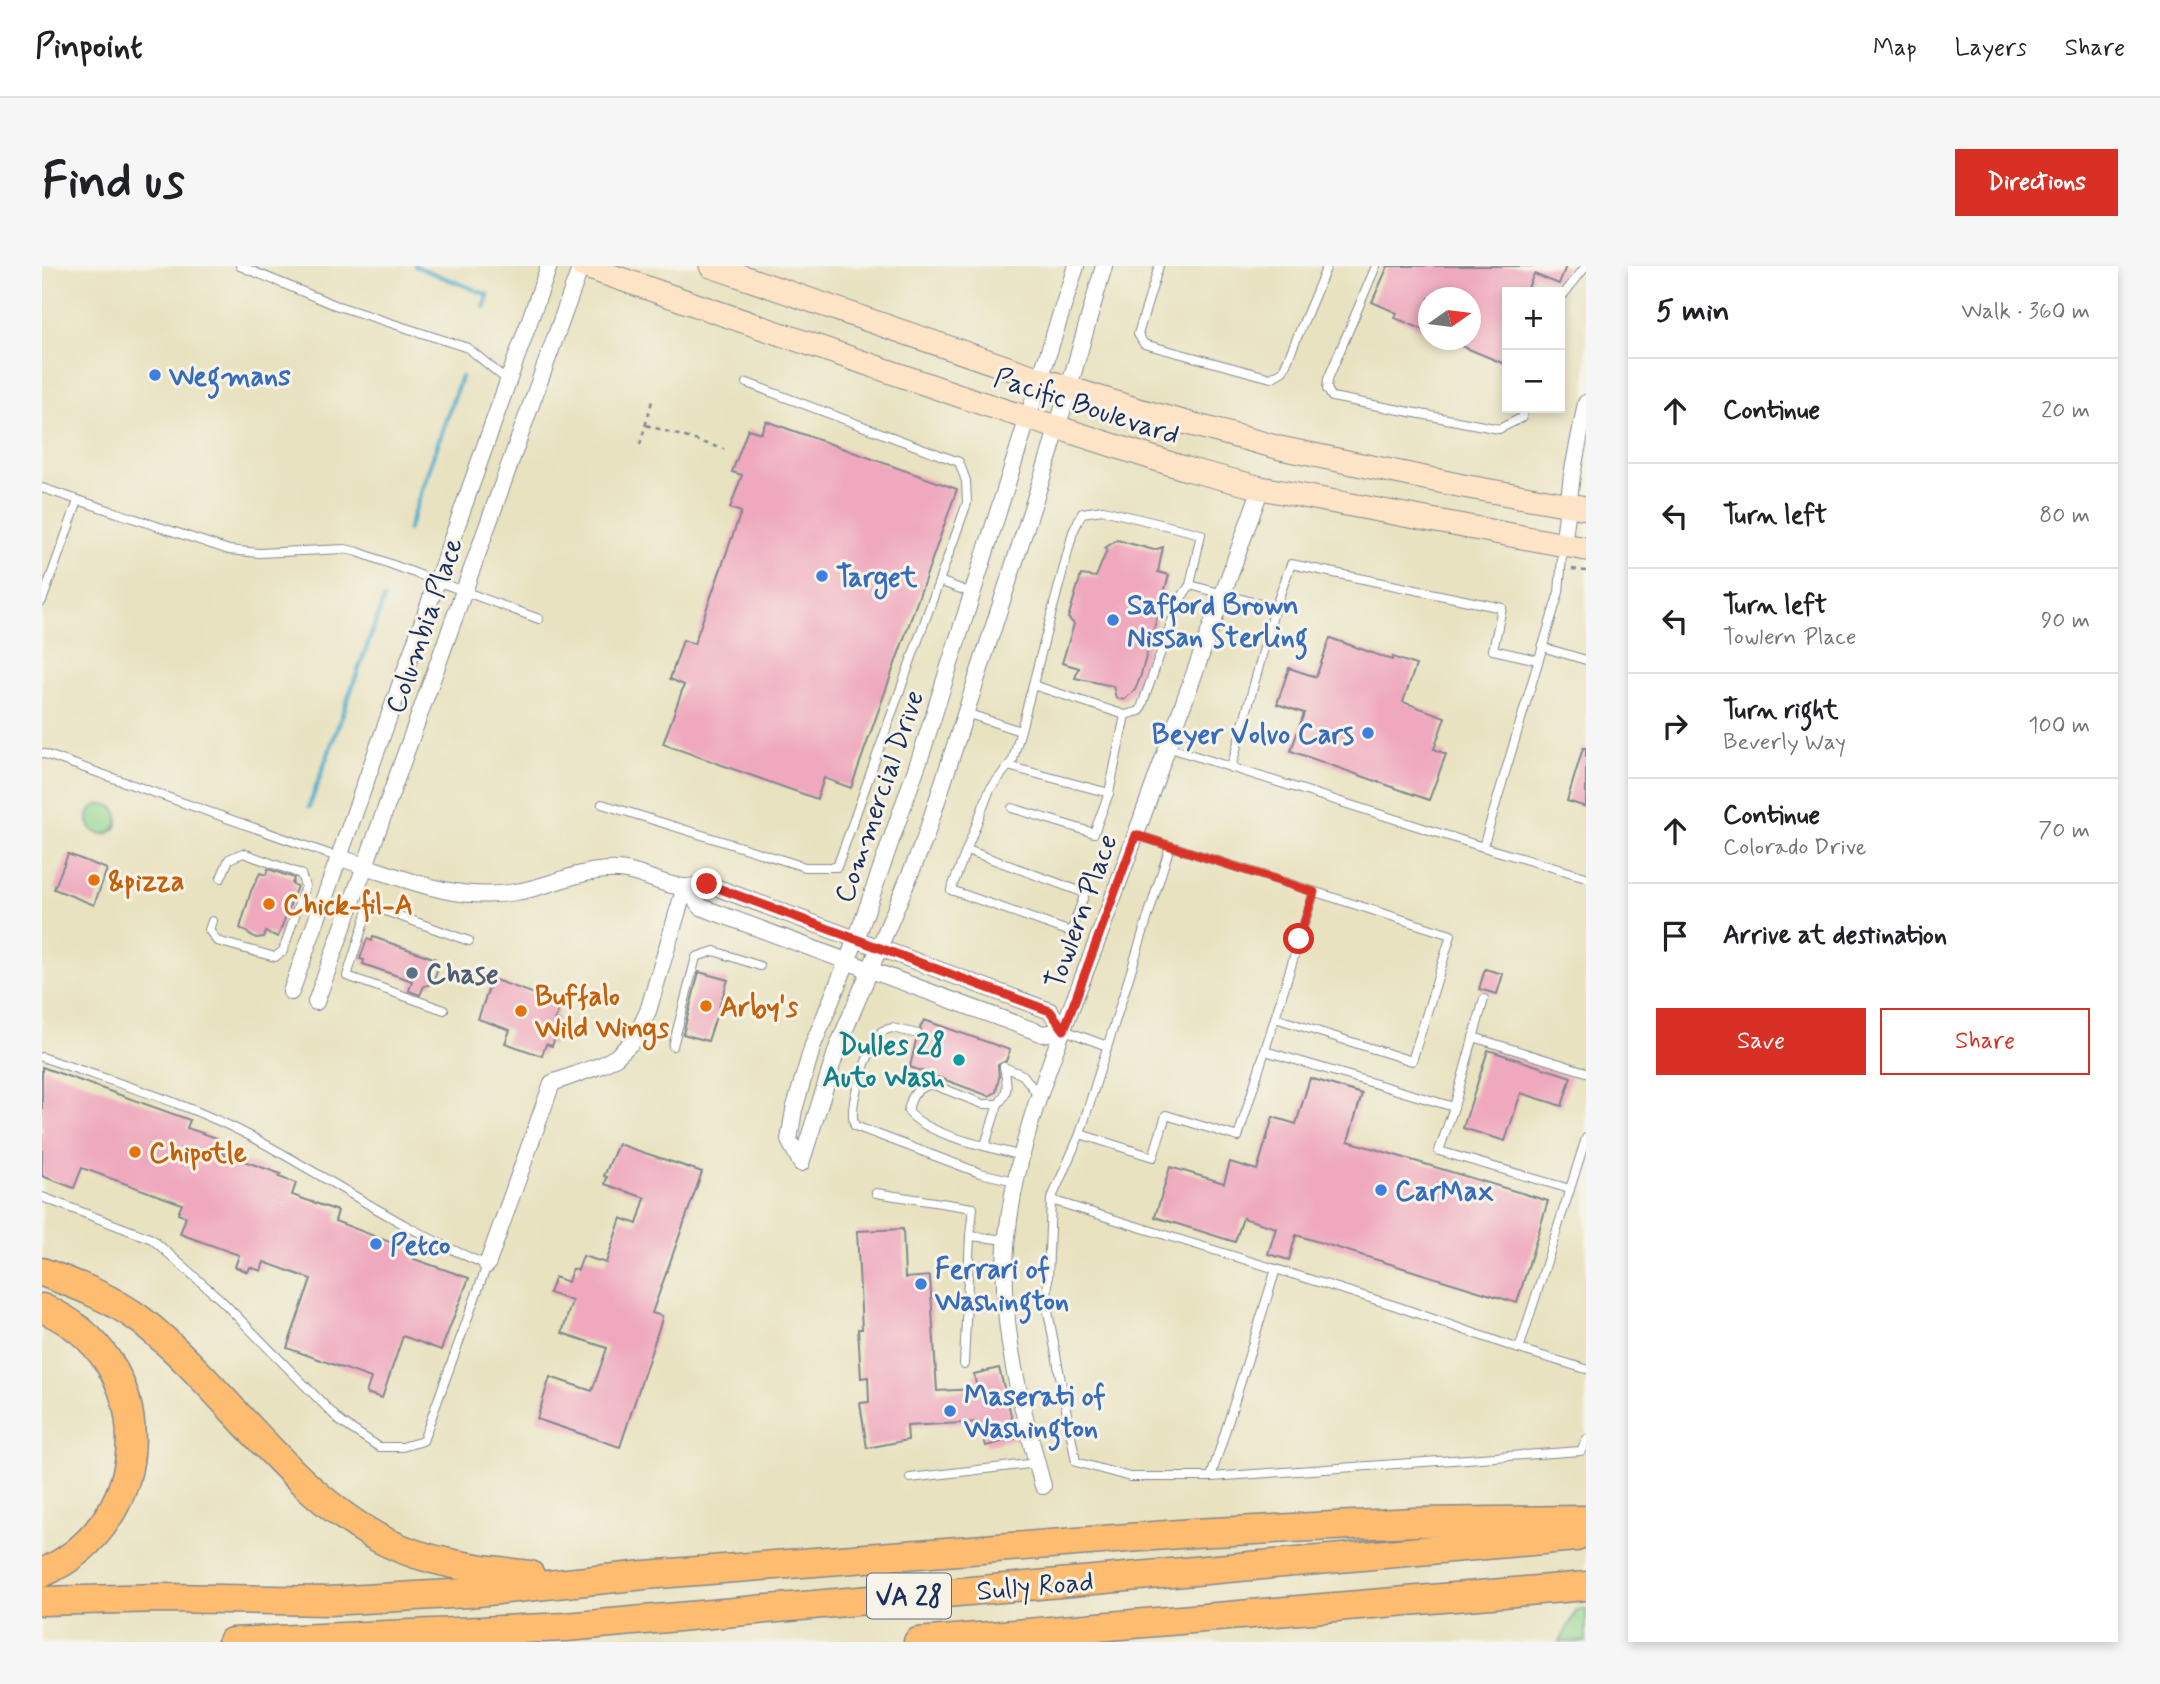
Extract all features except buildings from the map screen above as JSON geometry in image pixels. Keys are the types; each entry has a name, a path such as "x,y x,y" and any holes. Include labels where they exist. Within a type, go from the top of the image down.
{"highway":[{"path":"42,1272 110,1300 142,1321 308,1484 354,1522 386,1542 429,1559 466,1568 537,1576 645,1575"},
{"path":"42,1308 59,1315 80,1330 104,1355 125,1394 131,1427 125,1482 115,1509 82,1549 42,1573"},
{"path":"42,1601 163,1598 329,1601 468,1593 645,1575 1193,1533 1415,1522 1586,1520"},
{"name":"Sully Road","path":"232,1642 566,1627 1586,1536"},
{"name":"Sully Road","path":"918,1642 1586,1586"}],"main road":[{"name":"Pacific Boulevard","path":"582,266 1027,418 1187,469 1261,488 1586,549"},
{"name":"Pacific Boulevard","path":"711,266 1040,379 1280,448 1577,507"}],"street":[{"name":"Columbia Place","path":"291,992 549,266"},
{"name":"Columbia Place","path":"316,1002 582,266"},
{"name":"Commercial Drive","path":"1076,266 973,593 857,937 813,1045 794,1110 789,1140 802,1163 838,1046 919,852 967,713 1104,266"},
{"path":"1563,546 1577,507 1586,403"},
{"name":"Towlern Place","path":"1042,1486 1011,1352 1006,1311 1007,1240 1015,1181 1064,1030 1261,488"},
{"path":"340,858 417,885 445,892 489,896 537,888 608,870 639,873 685,887 707,884 857,937 1050,1011 1064,1030 1043,1034 701,907 685,887"},
{"path":"487,1265 552,1083 617,1057 641,1030 685,887"}],"lane":[{"path":"240,266 335,305 468,348 509,381"},
{"path":"1160,266 1138,334 1144,344 1271,378 1283,371 1327,266"},
{"path":"1376,266 1328,379 1327,389 1332,397 1499,429 1523,417 1523,413"},
{"path":"1565,293 1586,266"},
{"path":"602,804 805,867 837,867 967,503 966,481 959,462 747,383"},
{"path":"42,488 229,550 259,553 345,549 540,619"},
{"path":"42,601 78,501"},
{"path":"967,850 1085,893 1071,932 951,890 990,789 1013,760 1073,532 1082,513 1103,510 1201,534 1190,584 1179,601 1140,711 1125,715 1033,685"},
{"path":"1483,847 1559,592 1563,546"},
{"path":"1231,768 1275,608 1292,564 1502,608 1493,650 1538,660"},
{"path":"939,582 973,593"},
{"path":"1190,584 1275,608"},
{"path":"1542,647 1586,660"},
{"path":"967,713 1020,731"},
{"path":"1012,808 1094,833 1109,793 1125,715"},
{"path":"1167,747 1586,877"},
{"path":"42,753 340,858"},
{"path":"1008,766 1109,793"},
{"path":"1136,835 1451,935 1412,1061 1275,1018"},
{"path":"1170,846 1080,1134 1051,1200 1047,1306 1076,1462 1130,1477 1211,1477 1581,1451 1586,1440"},
{"path":"212,921 209,930 218,941 275,957 283,951 306,886 301,874 243,853 229,859 221,878"},
{"path":"1080,1134 1153,1157 1166,1115 1238,1137 1314,892"},
{"path":"444,1010 347,976 368,910 377,908 469,941"},
{"path":"673,1046 696,957 714,951 760,967"},
{"path":"1484,999 1439,1151 1570,1189"},
{"path":"918,1034 892,1028 882,1031 853,1099 851,1109 855,1126 980,1173 1015,1181"},
{"path":"1064,1030 1107,1046"},
{"path":"1473,1037 1586,1072"},
{"path":"1265,1051 1454,1107"},
{"path":"42,1057 207,1115 313,1171 415,1233 487,1265 423,1441 402,1447 379,1447 341,1422 220,1299 152,1239 42,1197"},
{"path":"985,1145 998,1104 1006,1096 1008,1085 1004,1067 1023,1075 1040,1098"},
{"path":"998,1104 983,1104 934,1085 925,1085 916,1090 908,1111 915,1121 1022,1156"},
{"path":"1519,1349 1586,1138"},
{"path":"876,1193 974,1208 970,1236 964,1364"},
{"path":"1051,1200 1586,1369"},
{"path":"970,1236 1007,1240"},
{"path":"1211,1477 1276,1269"},
{"path":"910,1478 1037,1463"}],"path":[{"path":"640,445 652,401"},
{"path":"646,425 724,449"}],"green space":[{"path":"103,804 109,805 117,813 117,825 109,833 103,834 97,833 89,825 88,819 89,813 97,805"},
{"path":"1586,1609 1586,1642 1560,1642 1577,1610"}],"waterway":[{"path":"415,266 488,295 484,307"},
{"path":"408,530 461,377"},
{"path":"309,807 384,599"}],"place":[{"name":"Wegmans","path":"155,375"},
{"name":"Target","path":"822,576"},
{"name":"Safford Brown Nissan Sterling","path":"1113,620"},
{"name":"Beyer Volvo Cars","path":"1368,733"},
{"name":"&pizza","path":"94,880"},
{"name":"Chick-fil-A","path":"269,904"},
{"name":"Chase","path":"412,973"},
{"name":"Arby's","path":"706,1006"},
{"name":"Buffalo Wild Wings","path":"521,1011"},
{"name":"Dulles 28 Auto Wash","path":"959,1060"},
{"name":"Chipotle","path":"135,1152"},
{"name":"CarMax","path":"1381,1190"},
{"name":"Petco","path":"376,1244"},
{"name":"Ferrari of Washington","path":"921,1284"},
{"name":"Maserati of Washington","path":"950,1411"}],"route":[{"path":"707,884 857,937 1050,1011 1064,1030 1136,835 1314,892 1299,939"}]}
